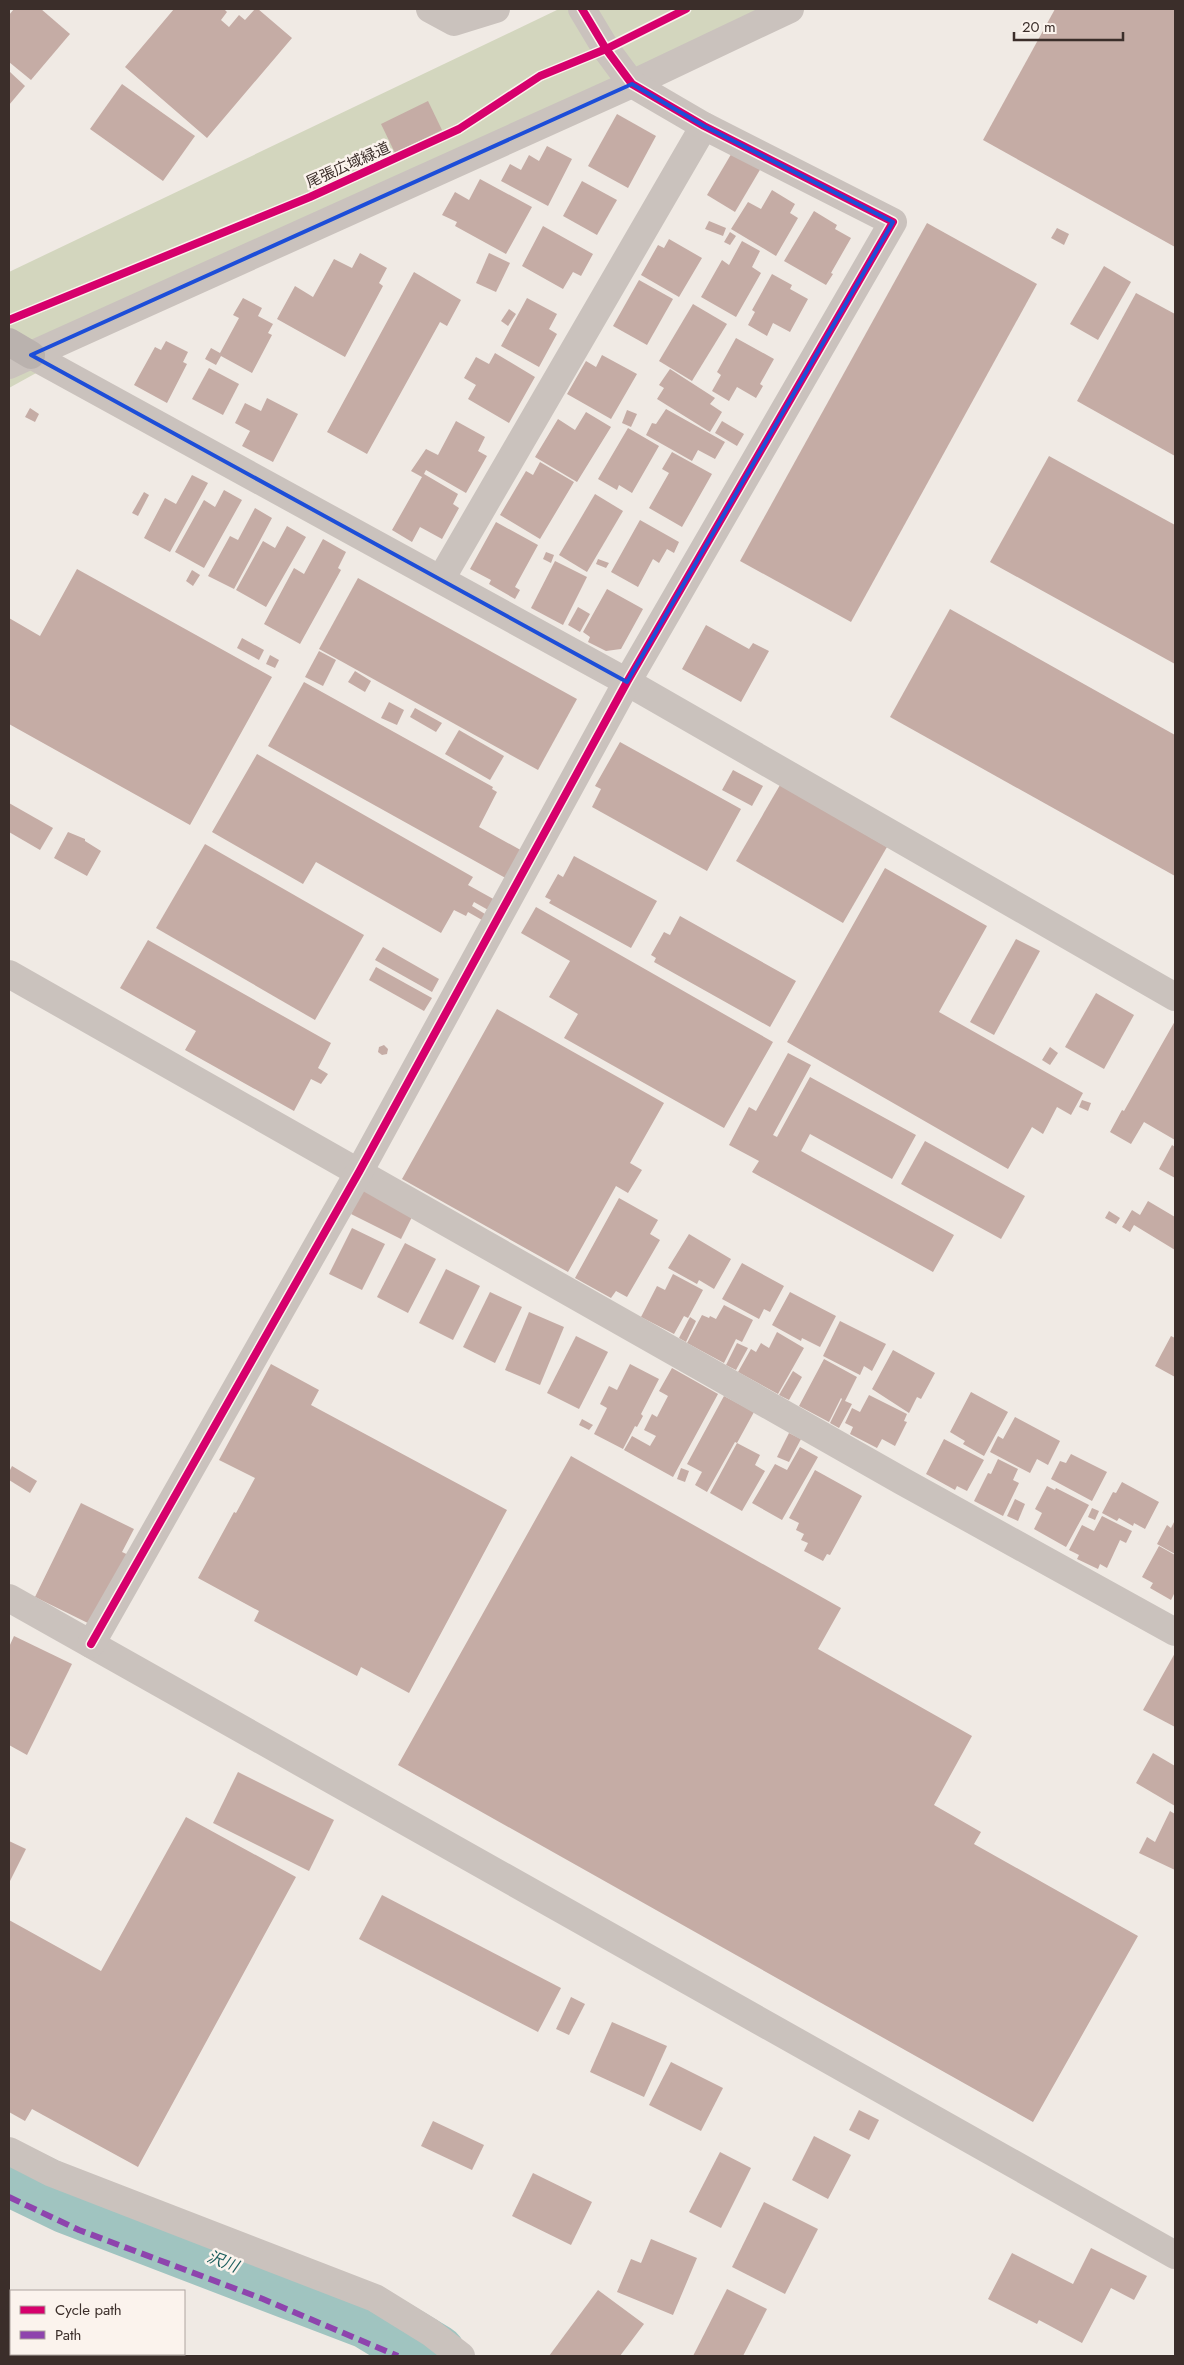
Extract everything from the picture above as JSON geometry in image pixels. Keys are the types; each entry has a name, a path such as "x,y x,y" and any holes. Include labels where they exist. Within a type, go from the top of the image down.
{"street":[{"path":"430,9 454,22 496,9"},
{"path":"91,1644 359,1172 627,682 893,222 704,126 632,84 606,49 582,9"},
{"path":"16,354 632,84 790,9"},
{"path":"441,579 704,126"},
{"path":"16,354 441,579 627,682 1175,996"},
{"path":"9,974 885,1471 1175,1632"},
{"path":"9,1598 1175,2255"},
{"path":"9,2151 52,2173 375,2298 430,2332 461,2356"}],"highlighted area":[{"path":"632,84 704,126 893,222 627,682 31,355"}],"green space":[{"path":"559,9 806,9 76,345 38,372 9,388 9,272"}],"building":[{"path":"14,9 41,9 70,34 31,80 9,62 9,15"},
{"path":"174,9 224,9 227,12 221,20 229,27 239,15 245,20 255,9 258,9 292,38 207,138 125,67"},
{"path":"1055,9 1175,9 1175,247 983,140"},
{"path":"9,71 25,86 9,105"},
{"path":"122,84 195,136 163,181 90,129"},
{"path":"428,101 442,130 395,153 381,124"},
{"path":"617,114 656,136 628,188 588,166"},
{"path":"547,146 572,159 548,206 501,181 510,164 521,170 529,155 539,161"},
{"path":"733,151 761,168 735,212 707,195"},
{"path":"480,179 532,207 506,254 455,226 457,222 442,215 455,192 469,200"},
{"path":"582,181 617,200 597,235 563,216"},
{"path":"772,190 795,204 790,213 798,218 776,256 731,229 748,202 761,209"},
{"path":"814,211 837,225 835,229 851,238 826,285 784,261"},
{"path":"709,221 726,228 723,236 705,229"},
{"path":"927,223 1037,284 851,622 740,561"},
{"path":"543,226 593,254 581,276 573,272 563,289 522,266"},
{"path":"1057,228 1069,234 1064,245 1051,238"},
{"path":"730,232 736,236 730,245 724,242"},
{"path":"669,239 702,258 679,297 641,275 658,245 664,248"},
{"path":"742,241 760,251 752,267 761,273 736,317 701,297 722,260 729,265"},
{"path":"360,253 387,268 379,283 383,286 345,357 277,319 295,286 313,297 334,259 352,268"},
{"path":"489,253 510,263 496,292 476,283"},
{"path":"1104,266 1131,282 1098,340 1070,324"},
{"path":"414,272 461,300 447,326 440,322 367,454 327,432"},
{"path":"772,274 792,285 790,289 808,299 790,332 773,323 767,336 748,325 755,312 752,310"},
{"path":"639,280 673,299 647,345 613,326"},
{"path":"1136,293 1175,314 1175,456 1077,401"},
{"path":"243,298 262,308 258,316 273,324 268,333 272,335 252,373 221,356 216,365 205,359 211,348 220,353 239,318 233,315"},
{"path":"527,298 557,314 549,329 557,334 539,367 501,346"},
{"path":"693,304 727,324 692,381 659,361"},
{"path":"509,309 516,314 508,326 501,321"},
{"path":"736,338 774,359 760,384 763,386 756,398 737,387 729,401 712,391 721,375 717,372"},
{"path":"166,341 188,352 183,362 187,364 167,403 134,385 155,347 161,350"},
{"path":"495,353 535,377 509,423 468,399 476,385 464,378 476,357 489,364"},
{"path":"602,355 637,374 611,419 567,394 586,361 596,367"},
{"path":"209,368 239,384 223,415 192,399"},
{"path":"670,369 715,398 710,404 722,412 710,432 657,399 664,388 659,385"},
{"path":"267,398 298,414 273,462 242,446 250,431 235,423 245,403 261,411"},
{"path":"30,408 39,414 35,422 25,417"},
{"path":"666,409 725,442 715,459 698,450 692,461 646,435 652,423 656,424"},
{"path":"627,410 637,414 631,427 622,423"},
{"path":"586,412 611,427 577,482 535,457 558,419 575,430"},
{"path":"456,421 485,437 478,451 487,456 466,493 426,470 424,474 458,494 453,504 459,508 442,539 420,527 412,542 392,530 422,477 411,471 426,449 438,455"},
{"path":"722,421 744,434 737,446 715,433"},
{"path":"628,428 659,446 632,493 619,485 617,490 598,479"},
{"path":"672,452 712,474 682,527 649,508 669,473 662,469"},
{"path":"1049,456 1175,525 1175,664 990,562"},
{"path":"540,462 574,482 540,539 500,515 526,471 533,475"},
{"path":"192,475 208,483 170,552 144,538 165,498 176,504"},
{"path":"224,490 242,500 204,568 175,552 204,500 215,507"},
{"path":"144,492 149,495 138,516 132,513"},
{"path":"595,494 623,511 587,572 559,555"},
{"path":"255,508 272,518 234,589 208,576 230,536 238,540"},
{"path":"640,520 679,542 674,553 667,549 659,563 653,559 638,587 611,572"},
{"path":"496,522 538,545 515,587 520,590 515,599 489,584 491,580 470,569"},
{"path":"287,526 306,537 266,607 236,590 263,541 275,548"},
{"path":"323,539 346,552 338,568 341,570 300,644 264,624 294,568 304,574"},
{"path":"546,552 554,555 551,563 543,559"},
{"path":"598,559 609,563 606,568 596,564"},
{"path":"555,561 587,577 563,625 531,608"},
{"path":"77,569 272,677 190,825 9,724 9,618 40,636"},
{"path":"192,570 200,575 193,586 186,581"},
{"path":"358,578 577,699 538,770 319,649"},
{"path":"607,589 643,609 621,649 606,651 588,642 590,637 583,632"},
{"path":"578,607 590,614 580,632 568,625"},
{"path":"950,609 1175,735 1175,876 890,717"},
{"path":"706,625 749,649 753,643 769,651 741,702 682,669"},
{"path":"242,638 264,650 259,660 237,648"},
{"path":"319,651 336,660 323,686 305,677"},
{"path":"270,655 279,660 275,668 266,664"},
{"path":"355,671 371,681 365,692 348,682"},
{"path":"304,682 493,787 492,789 497,792 479,827 526,853 511,881 268,746"},
{"path":"389,702 404,710 397,725 381,718"},
{"path":"415,708 442,723 436,732 410,717"},
{"path":"459,730 504,756 490,780 445,754"},
{"path":"620,742 741,809 707,871 592,807 601,789 595,786"},
{"path":"257,754 473,877 468,885 497,901 490,911 474,902 472,906 485,914 482,920 468,912 466,916 454,910 441,933 316,862 303,884 212,832"},
{"path":"733,770 763,786 752,806 722,790"},
{"path":"780,785 887,847 843,923 736,861"},
{"path":"9,803 53,828 40,850 9,832"},
{"path":"68,832 85,839 85,841 101,851 87,876 54,858"},
{"path":"205,844 364,935 315,1020 156,928"},
{"path":"574,856 657,901 631,948 549,903 551,900 545,897 558,874 563,877"},
{"path":"885,868 987,926 939,1012 1083,1093 1071,1115 1057,1107 1043,1134 1032,1127 1008,1169 787,1042"},
{"path":"536,907 773,1042 724,1128 564,1038 578,1014 549,997 570,961 521,933"},
{"path":"680,916 796,981 770,1027 654,962 656,958 651,955 664,932 670,935"},
{"path":"1016,939 1040,951 994,1035 970,1022"},
{"path":"148,940 331,1043 318,1068 328,1074 321,1084 311,1079 294,1111 185,1050 196,1031 120,988"},
{"path":"383,947 439,979 432,992 375,960"},
{"path":"376,967 432,998 424,1011 369,980"},
{"path":"1096,993 1134,1015 1104,1069 1065,1047"},
{"path":"497,1009 664,1103 630,1163 642,1170 628,1193 616,1186 568,1272 402,1179"},
{"path":"1175,1021 1175,1140 1144,1122 1131,1144 1110,1132"},
{"path":"384,1045 388,1049 387,1054 382,1055 378,1052 379,1047"},
{"path":"1050,1047 1058,1053 1050,1065 1042,1060"},
{"path":"788,1053 811,1065 773,1135 777,1137 810,1077 916,1135 892,1179 810,1134 801,1151 954,1235 933,1272 752,1172 759,1161 729,1145 749,1107 756,1111"},
{"path":"1082,1100 1091,1103 1088,1111 1079,1107"},
{"path":"925,1141 1025,1196 1001,1239 901,1184"},
{"path":"1172,1145 1175,1147 1175,1178 1159,1169"},
{"path":"364,1186 415,1211 401,1239 351,1214"},
{"path":"619,1198 658,1220 650,1234 660,1240 627,1297 616,1291 611,1298 575,1278"},
{"path":"1148,1201 1175,1217 1175,1250 1134,1225 1130,1232 1122,1227 1132,1210 1140,1215"},
{"path":"1109,1211 1120,1218 1116,1224 1105,1218"},
{"path":"352,1228 385,1244 362,1290 329,1274"},
{"path":"689,1234 731,1259 714,1289 699,1280 697,1284 668,1268"},
{"path":"405,1243 436,1259 408,1313 377,1297"},
{"path":"742,1263 784,1286 770,1312 764,1309 759,1319 722,1299"},
{"path":"446,1269 480,1286 453,1340 419,1323"},
{"path":"673,1274 703,1290 688,1318 684,1316 674,1334 641,1317 657,1286 665,1290"},
{"path":"490,1292 522,1307 495,1363 463,1347"},
{"path":"790,1292 836,1316 820,1347 802,1338 801,1341 772,1325"},
{"path":"724,1305 753,1320 742,1342 736,1339 724,1363 687,1343 702,1315 716,1319"},
{"path":"529,1312 564,1327 540,1385 505,1370"},
{"path":"690,1317 696,1321 686,1342 679,1338"},
{"path":"840,1321 886,1344 872,1371 864,1366 860,1375 823,1356"},
{"path":"777,1332 804,1348 778,1394 738,1372 751,1349 756,1352 761,1343 769,1348"},
{"path":"576,1336 608,1352 579,1409 547,1393"},
{"path":"1171,1336 1175,1338 1175,1377 1155,1366"},
{"path":"737,1343 748,1348 736,1370 726,1365"},
{"path":"893,1350 935,1373 921,1399 917,1397 909,1413 872,1389"},
{"path":"824,1359 857,1377 845,1401 852,1404 839,1428 830,1423 841,1398 829,1422 799,1406"},
{"path":"271,1364 319,1390 311,1405 507,1510 409,1693 361,1667 357,1676 254,1621 259,1611 198,1578 255,1478 219,1460"},
{"path":"630,1364 659,1379 641,1414 643,1416 637,1427 635,1426 623,1449 594,1434 607,1408 600,1404 609,1386 617,1390"},
{"path":"672,1368 718,1394 673,1477 624,1450 632,1436 650,1446 656,1436 644,1430 652,1414 657,1417 668,1396 659,1391"},
{"path":"793,1371 802,1377 789,1400 779,1395"},
{"path":"971,1392 1008,1412 984,1456 963,1444 965,1441 950,1432"},
{"path":"869,1395 907,1414 904,1421 907,1422 895,1446 882,1439 877,1448 850,1434 853,1427 845,1423 852,1408 860,1412"},
{"path":"724,1396 754,1412 707,1492 695,1485 702,1472 687,1464"},
{"path":"1015,1417 1060,1441 1048,1465 1037,1459 1030,1473 990,1452 998,1436 1003,1439"},
{"path":"582,1419 593,1425 589,1430 579,1425"},
{"path":"789,1433 801,1439 789,1462 777,1457"},
{"path":"944,1439 984,1460 967,1491 957,1486 955,1490 926,1474"},
{"path":"737,1443 760,1455 755,1465 765,1471 742,1511 710,1493"},
{"path":"800,1447 818,1457 782,1520 752,1503 775,1464 787,1470"},
{"path":"1071,1454 1107,1472 1092,1501 1051,1479 1060,1461 1066,1463"},
{"path":"571,1456 841,1608 818,1649 972,1736 934,1805 981,1832 974,1844 1138,1936 1033,2122 398,1765"},
{"path":"998,1459 1018,1469 1013,1480 1019,1483 1003,1516 974,1501 988,1473 991,1474"},
{"path":"12,1466 37,1481 30,1493 9,1480 9,1472"},
{"path":"681,1468 689,1471 685,1482 677,1479"},
{"path":"815,1470 862,1496 830,1555 827,1554 823,1561 804,1551 808,1543 801,1540 804,1534 796,1530 799,1523 789,1518"},
{"path":"1122,1482 1159,1502 1145,1529 1134,1523 1133,1526 1119,1518 1117,1521 1102,1513 1113,1492 1116,1493"},
{"path":"1047,1486 1055,1490 1056,1488 1089,1505 1066,1547 1034,1529 1042,1513 1035,1509"},
{"path":"1015,1499 1025,1504 1018,1521 1007,1516"},
{"path":"81,1503 134,1529 122,1552 133,1557 98,1628 35,1597"},
{"path":"1092,1508 1099,1511 1095,1520 1088,1517"},
{"path":"1102,1516 1132,1531 1126,1543 1120,1540 1107,1568 1100,1564 1098,1569 1077,1559 1079,1555 1069,1550 1082,1525 1094,1531"},
{"path":"1175,1520 1175,1554 1157,1544 1167,1525 1171,1528"},
{"path":"1159,1546 1175,1555 1175,1592 1171,1600 1150,1588 1153,1583 1142,1577"},
{"path":"14,1636 72,1664 27,1755 9,1745 9,1647"},
{"path":"1175,1653 1175,1727 1143,1710"},
{"path":"1153,1753 1175,1766 1175,1806 1136,1783"},
{"path":"238,1772 334,1820 309,1871 213,1823"},
{"path":"1170,1811 1175,1814 1175,1870 1139,1853 1147,1837 1155,1842"},
{"path":"186,1817 296,1877 138,2167 32,2109 25,2121 9,2112 9,1920 101,1971"},
{"path":"9,1841 26,1849 9,1883"},
{"path":"382,1895 561,1988 538,2032 359,1939"},
{"path":"571,1997 585,2004 569,2035 556,2029"},
{"path":"612,2022 667,2046 644,2097 590,2072"},
{"path":"671,2062 723,2088 701,2131 649,2105"},
{"path":"859,2110 879,2120 869,2140 849,2130"},
{"path":"433,2121 484,2145 472,2170 421,2146"},
{"path":"814,2136 851,2155 828,2199 792,2180"},
{"path":"720,2152 751,2168 721,2228 689,2212"},
{"path":"533,2173 592,2202 571,2245 512,2216"},
{"path":"764,2202 818,2229 785,2294 732,2267"},
{"path":"651,2239 697,2258 673,2315 617,2292 631,2259 641,2263"},
{"path":"1091,2248 1147,2276 1134,2300 1111,2288 1082,2343 1039,2320 1037,2324 988,2299 1012,2253 1073,2284"},
{"path":"727,2289 767,2309 743,2356 693,2356"},
{"path":"598,2290 644,2324 620,2356 549,2356"}],"waterway":[{"name":"沢川","path":"9,2173 69,2202 369,2317 434,2356"}],"marked path":[{"path":"9,2197 79,2230 263,2299 398,2356"}],"cycle path":[{"path":"91,1644 359,1172 627,682 893,222 704,126 632,84 606,49 582,9"},
{"name":"尾張広域緑道","path":"9,320 310,197 459,129 540,76 606,49 686,9"}]}
